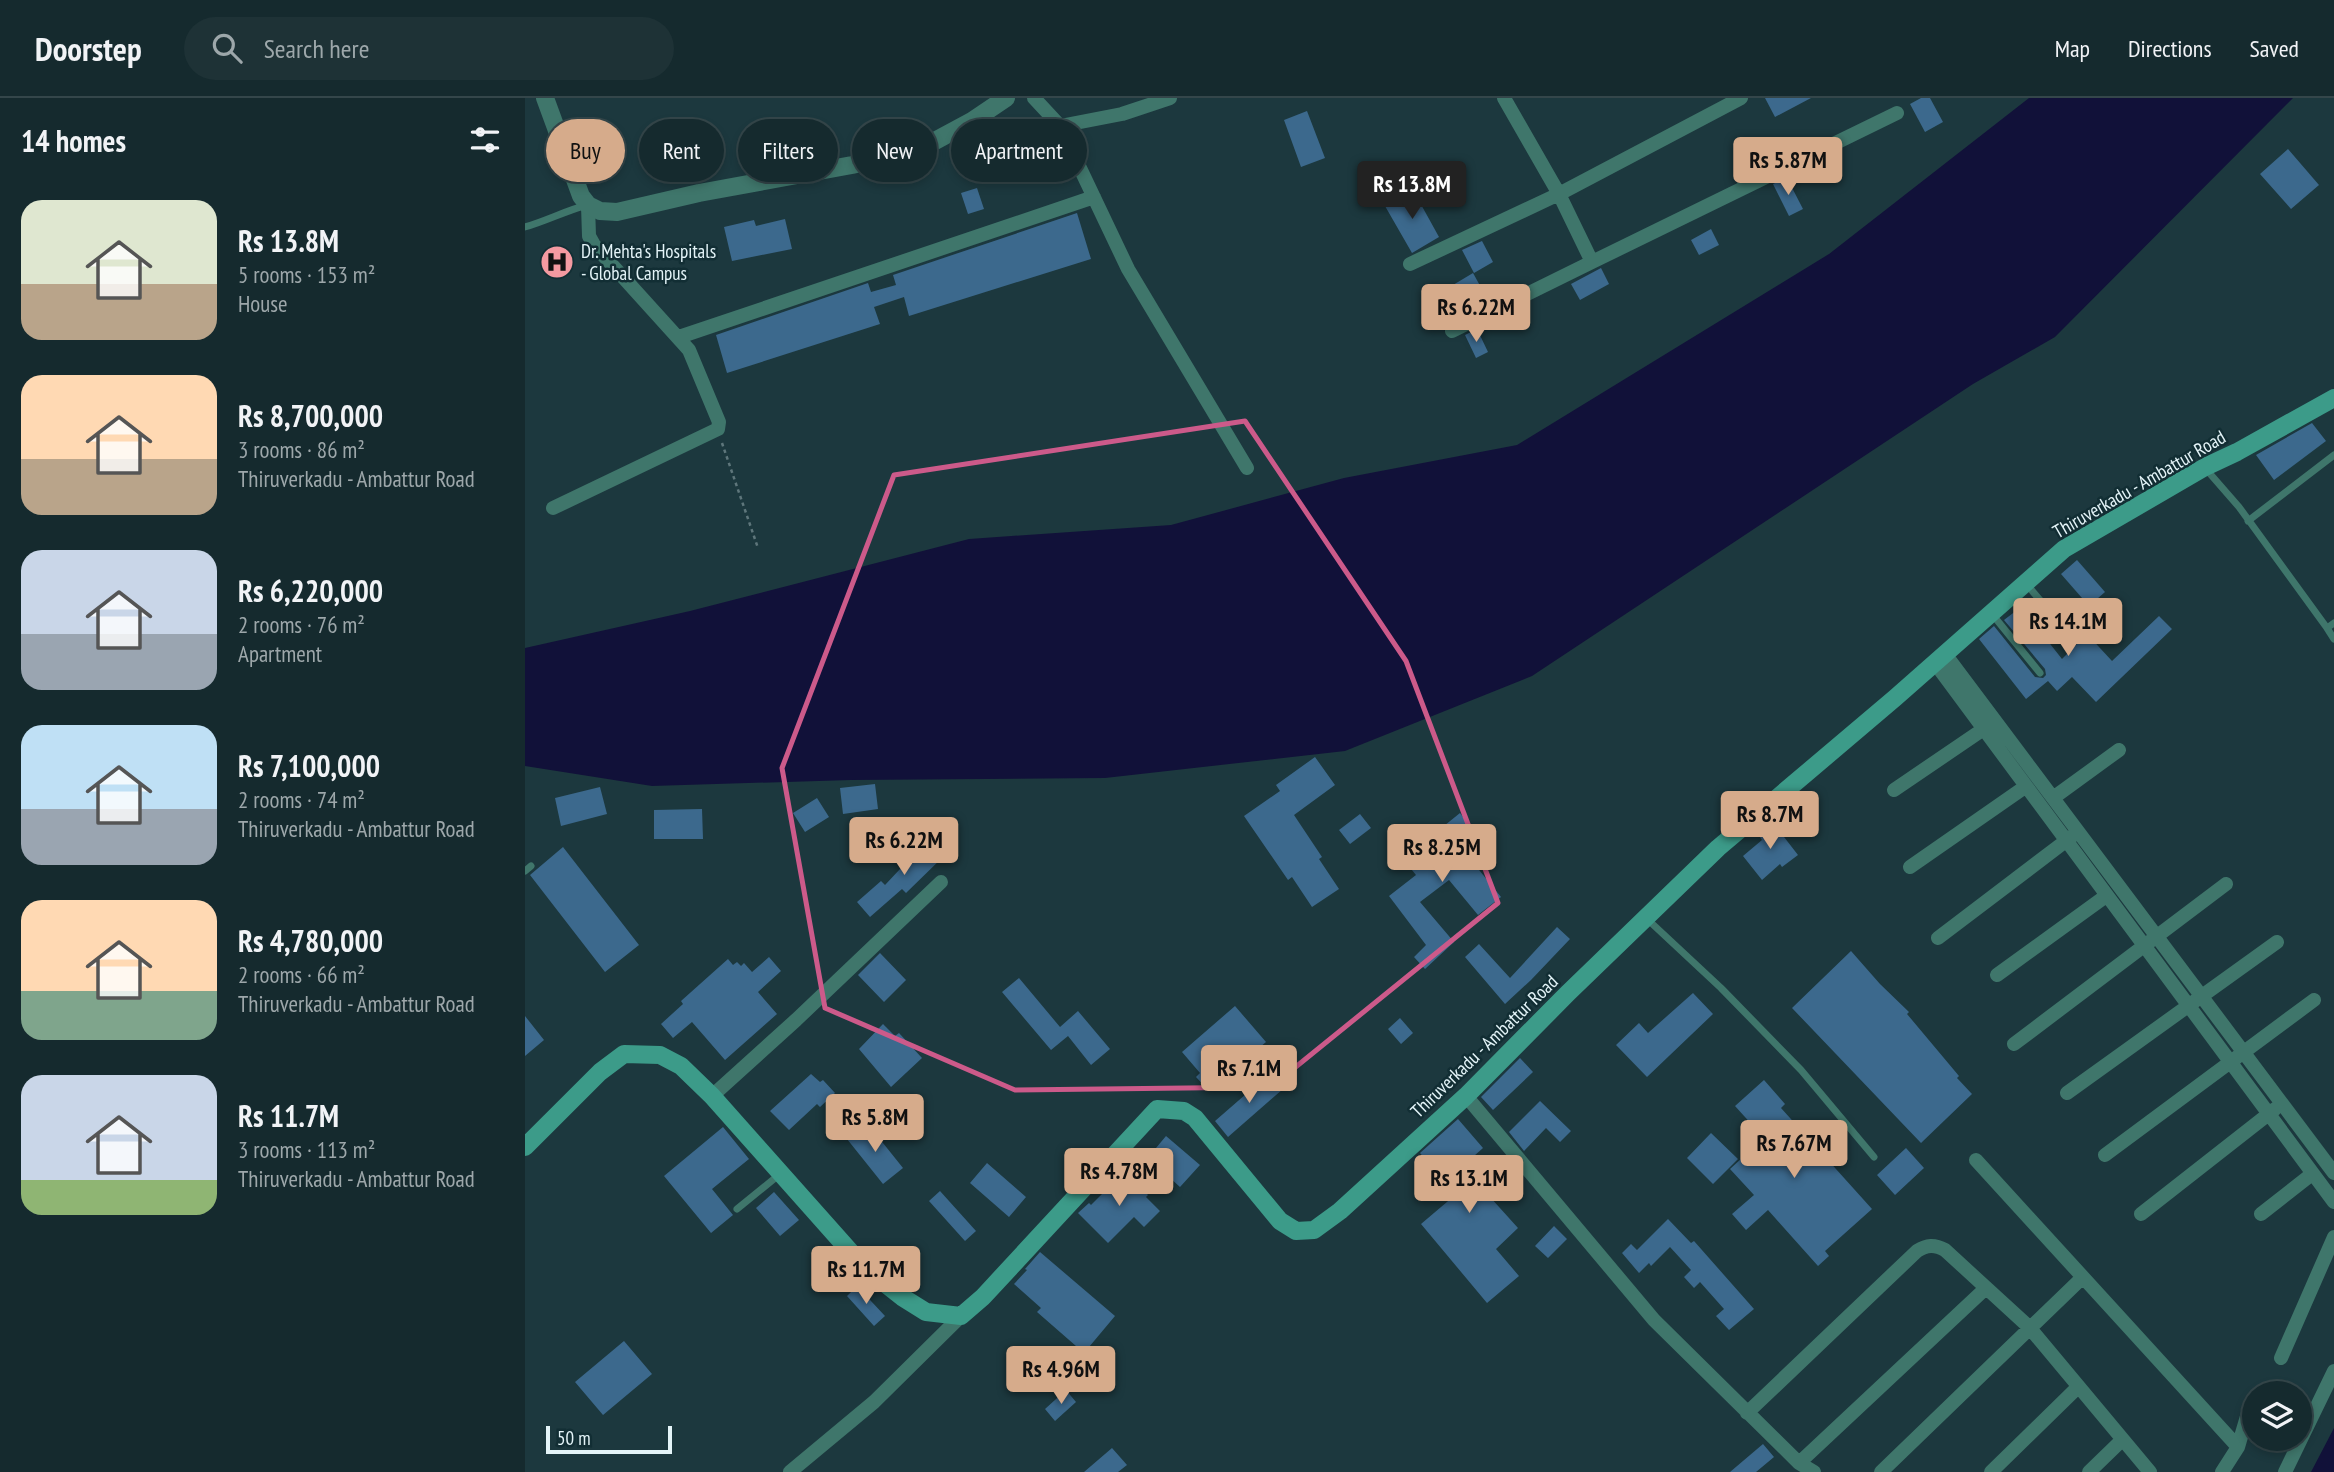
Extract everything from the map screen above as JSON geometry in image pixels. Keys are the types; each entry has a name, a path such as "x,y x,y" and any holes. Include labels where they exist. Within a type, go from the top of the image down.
{"main road":[{"name":"Thiruverkadu - Ambattur Road","path":"961,1315 983,1297 1157,1109 1184,1111 1195,1118 1280,1220 1296,1231 1314,1230 1341,1211 1466,1096 1717,848 2064,549 2205,467 2238,452 2334,398"},
{"path":"525,1147 600,1072 624,1054 660,1055 681,1066 712,1096 864,1267 926,1312 961,1315"}],"street":[{"path":"545,98 581,196 588,205 600,211 617,212 920,149 972,121 1006,98"},
{"path":"1034,98 1054,119"},
{"path":"1087,121 1122,114 1170,98"},
{"path":"1504,98 1559,194 1592,262"},
{"path":"1410,264 1559,194 1741,98"},
{"path":"1452,331 1897,113"},
{"path":"1087,182 1128,269 1247,468"},
{"path":"679,337 1094,197"},
{"path":"553,508 718,429 719,422 689,350 594,245 589,236 588,205"},
{"path":"1940,658 1989,725 2053,798 2334,1173"},
{"path":"1989,725 2025,787 2334,1202"},
{"path":"1894,790 1989,725"},
{"path":"2053,798 2119,750"},
{"path":"1910,867 2025,787"},
{"path":"1938,938 2078,832"},
{"path":"712,1096 941,882"},
{"path":"2014,1044 2226,884"},
{"path":"1997,975 2106,896"},
{"path":"2067,1093 2277,942"},
{"path":"2105,1155 2314,1000"},
{"path":"1466,1096 1654,1320 1747,1413 1799,1462 1814,1472"},
{"path":"2141,1214 2281,1103"},
{"path":"1976,1160 2238,1447"},
{"path":"2261,1214 2312,1174"},
{"path":"2281,1358 2334,1237"},
{"path":"1747,1413 1917,1251 1927,1246 1937,1246 1945,1250 2029,1327 2150,1472"},
{"path":"1881,1472 2083,1278"},
{"path":"1799,1462 1986,1288"},
{"path":"790,1472 874,1402 961,1315"},
{"path":"2285,1472 2334,1371"},
{"path":"1991,1472 2078,1387"},
{"path":"2222,1472 2238,1447 2242,1433"},
{"path":"2089,1472 2122,1440"}],"lane":[{"path":"525,227 588,205"},
{"path":"2248,521 2334,455"},
{"path":"2205,467 2334,639"},
{"path":"2026,583 2047,608 2065,620 2078,620 2090,615"},
{"path":"1991,612 2040,673"},
{"path":"2327,628 2334,623"},
{"path":"1646,917 1721,988 1801,1070 1874,1157"},
{"path":"737,1209 781,1174"}],"path":[{"path":"718,429 758,548"}],"highlighted area":[{"path":"1245,421 1406,661 1498,903 1271,1087 1015,1090 825,1008 782,768 894,475"}],"shaded area":[{"path":"2029,98 2293,98 2055,337 1973,384 1532,676 1345,751 1105,778 851,780 652,786 525,766 525,648 690,611 969,539 1171,525 1344,478 1517,445 1829,254"},
{"path":"2334,1428 2334,1472 2311,1472"}],"building":[{"path":"1765,98 1811,98 1775,117"},
{"path":"1921,98 1930,98 1943,122 1925,132 1910,104"},
{"path":"1307,111 1325,158 1301,167 1284,120"},
{"path":"2288,149 2319,185 2291,209 2260,174"},
{"path":"1787,178 1803,209 1789,216 1773,184"},
{"path":"977,188 984,209 968,214 961,193"},
{"path":"1413,190 1439,237 1412,253 1385,206"},
{"path":"1077,213 1091,259 909,316 904,297 874,307 880,324 727,373 716,335 868,283 871,292 896,285 893,275"},
{"path":"785,219 792,249 732,261 724,227 754,220 756,226"},
{"path":"1711,229 1719,245 1699,255 1691,240"},
{"path":"1482,241 1493,262 1474,273 1462,250"},
{"path":"1601,268 1609,284 1580,300 1571,284"},
{"path":"1473,273 1488,300 1468,312 1453,285"},
{"path":"1477,329 1488,352 1476,358 1465,335"},
{"path":"2312,423 2326,441 2274,480 2256,455"},
{"path":"2077,560 2105,592 2089,606 2061,574"},
{"path":"2021,607 2062,659 2087,634 2112,661 2159,616 2172,629 2096,702 2072,677 2057,691 2048,681 2026,699 1979,639 1994,626 2035,677 2043,678 2046,675 2045,669 2004,620"},
{"path":"1315,757 1335,785 1294,815 1322,857 1319,859 1339,889 1312,907 1292,877 1288,880 1244,816 1280,791 1276,785"},
{"path":"875,784 878,809 843,814 840,788"},
{"path":"600,787 607,814 561,826 555,798"},
{"path":"817,798 829,817 805,832 793,813"},
{"path":"702,809 703,839 654,839 654,810"},
{"path":"1460,813 1478,837 1462,849 1501,897 1478,915 1449,880 1420,902 1454,942 1425,969 1414,957 1426,945 1389,896 1416,875 1403,859"},
{"path":"1360,814 1371,828 1350,844 1339,830"},
{"path":"1770,819 1798,855 1782,867 1780,864 1762,880 1743,856 1762,840 1756,831"},
{"path":"931,836 947,853 906,893 902,889 870,917 857,902 881,881 885,885"},
{"path":"563,847 639,945 605,972 530,875"},
{"path":"1557,927 1570,939 1505,1004 1465,957 1479,944 1510,978"},
{"path":"1851,951 1909,1012 1907,1014 1972,1094 1921,1143 1792,1008"},
{"path":"880,953 906,980 884,1002 858,975"},
{"path":"769,957 781,971 758,992 777,1014 725,1060 692,1022 673,1038 661,1024 683,1004 681,1001 728,959 733,965 737,962 741,966 744,963 752,972"},
{"path":"1019,978 1060,1027 1078,1011 1110,1049 1091,1065 1068,1036 1051,1050 1002,992"},
{"path":"1693,993 1713,1014 1647,1077 1616,1045 1639,1023 1648,1033"},
{"path":"1235,1006 1266,1042 1209,1091 1196,1077 1200,1073 1182,1052"},
{"path":"525,1016 544,1040 525,1056"},
{"path":"1400,1018 1413,1033 1401,1044 1388,1029"},
{"path":"883,1024 895,1036 899,1033 922,1058 891,1087 859,1049"},
{"path":"1520,1058 1533,1072 1493,1110 1481,1097"},
{"path":"811,1074 820,1082 823,1080 835,1093 820,1107 817,1104 789,1130 770,1111"},
{"path":"1269,1074 1283,1089 1228,1137 1215,1121"},
{"path":"1764,1080 1785,1104 1781,1108 1872,1209 1825,1251 1829,1256 1818,1266 1768,1210 1746,1230 1732,1214 1754,1195 1730,1169 1764,1138 1735,1106"},
{"path":"1540,1101 1571,1131 1560,1142 1546,1128 1524,1151 1509,1132"},
{"path":"1458,1119 1483,1148 1465,1164 1493,1194 1490,1197 1518,1228 1496,1249 1519,1276 1487,1303 1421,1224 1454,1196 1442,1183 1445,1181 1420,1153"},
{"path":"867,1123 903,1168 883,1184 847,1139"},
{"path":"723,1127 749,1159 712,1189 733,1215 711,1233 664,1176"},
{"path":"1711,1133 1738,1159 1713,1184 1687,1158"},
{"path":"1166,1136 1200,1165 1180,1187 1160,1169 1168,1159 1156,1148"},
{"path":"1906,1148 1924,1168 1895,1195 1877,1175"},
{"path":"987,1163 1026,1197 1009,1217 970,1183"},
{"path":"1125,1171 1160,1211 1144,1227 1134,1217 1108,1243 1078,1213 1089,1203 1091,1205"},
{"path":"940,1191 976,1231 965,1241 929,1201"},
{"path":"774,1192 799,1220 780,1236 756,1208"},
{"path":"1668,1219 1691,1243 1694,1241 1754,1309 1729,1330 1716,1316 1724,1309 1700,1282 1694,1288 1684,1277 1691,1270 1670,1247 1651,1266 1649,1263 1639,1273 1622,1253 1631,1244 1637,1250"},
{"path":"1554,1226 1567,1239 1548,1258 1535,1246"},
{"path":"1040,1252 1115,1316 1084,1353 1037,1312 1041,1308 1014,1284"},
{"path":"857,1286 885,1316 874,1326 847,1296"},
{"path":"624,1341 652,1374 603,1415 575,1382"},
{"path":"1066,1390 1076,1402 1055,1421 1045,1409"},
{"path":"1763,1444 1774,1457 1756,1472 1730,1472"},
{"path":"1112,1448 1127,1465 1118,1472 1084,1472"}],"place":[{"name":"Dr. Mehta's Hospitals - Global Campus","path":"557,262"}]}
